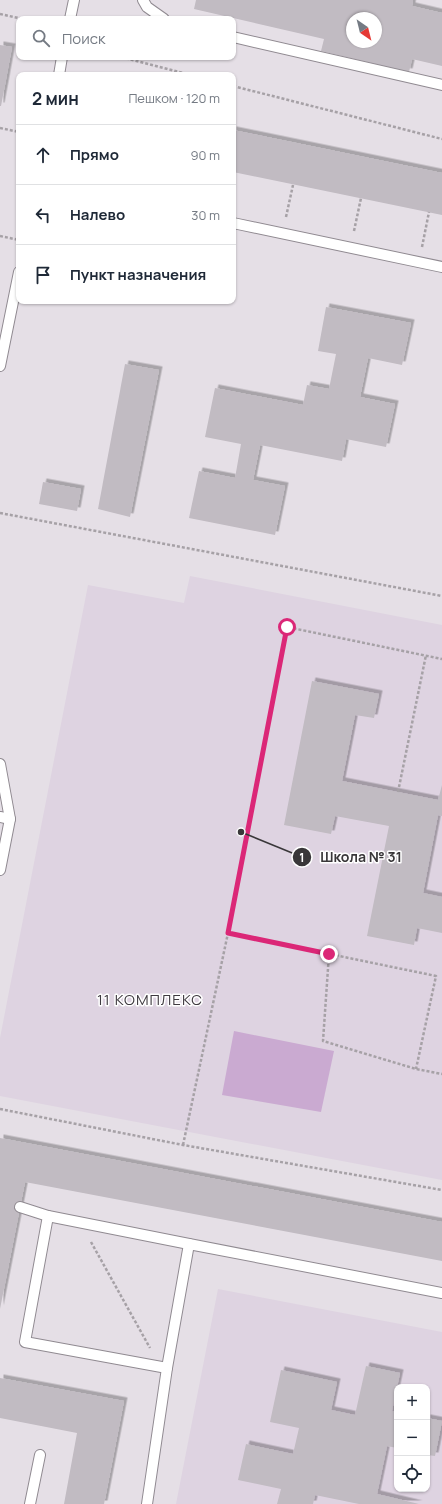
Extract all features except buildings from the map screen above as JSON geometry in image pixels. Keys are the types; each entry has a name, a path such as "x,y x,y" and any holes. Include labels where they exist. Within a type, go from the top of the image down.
{"lane":[{"path":"71,16 74,0"},
{"path":"143,0 147,7 160,16"},
{"path":"236,38 442,84"},
{"path":"60,72 62,60"},
{"path":"236,224 442,267"},
{"path":"0,366 16,287"},
{"path":"0,764 5,818 0,870"},
{"path":"20,1207 81,1224 442,1293"},
{"path":"48,1216 25,1342 164,1367"},
{"path":"147,1504 164,1367 189,1244"},
{"path":"30,1504 40,1454"}],"path":[{"path":"0,14 16,17"},
{"path":"133,60 180,72"},
{"path":"236,87 442,139"},
{"path":"0,128 16,131"},
{"path":"283,234 293,185"},
{"path":"351,248 360,198"},
{"path":"419,262 429,212"},
{"path":"0,236 16,239"},
{"path":"0,513 442,596"},
{"path":"183,1145 228,933 287,627 442,659"},
{"path":"398,792 426,655"},
{"path":"228,933 436,976 416,1069"},
{"path":"329,954 323,1041 416,1069 442,1074"},
{"path":"0,1109 183,1145 442,1190"},
{"path":"81,1224 164,1367"}],"shaded area":[{"path":"190,576 442,625 442,1180 0,1096 0,1038 88,585 184,603"},
{"path":"234,1031 334,1051 321,1112 222,1095"},
{"path":"218,1289 442,1332 442,1504 176,1504"}],"place":[{"name":"Школа № 31","path":"241,832"}],"district":[{"name":"11 КОМПЛЕКС","path":"150,999"}],"route":[{"path":"287,627 228,933 329,954"}]}
